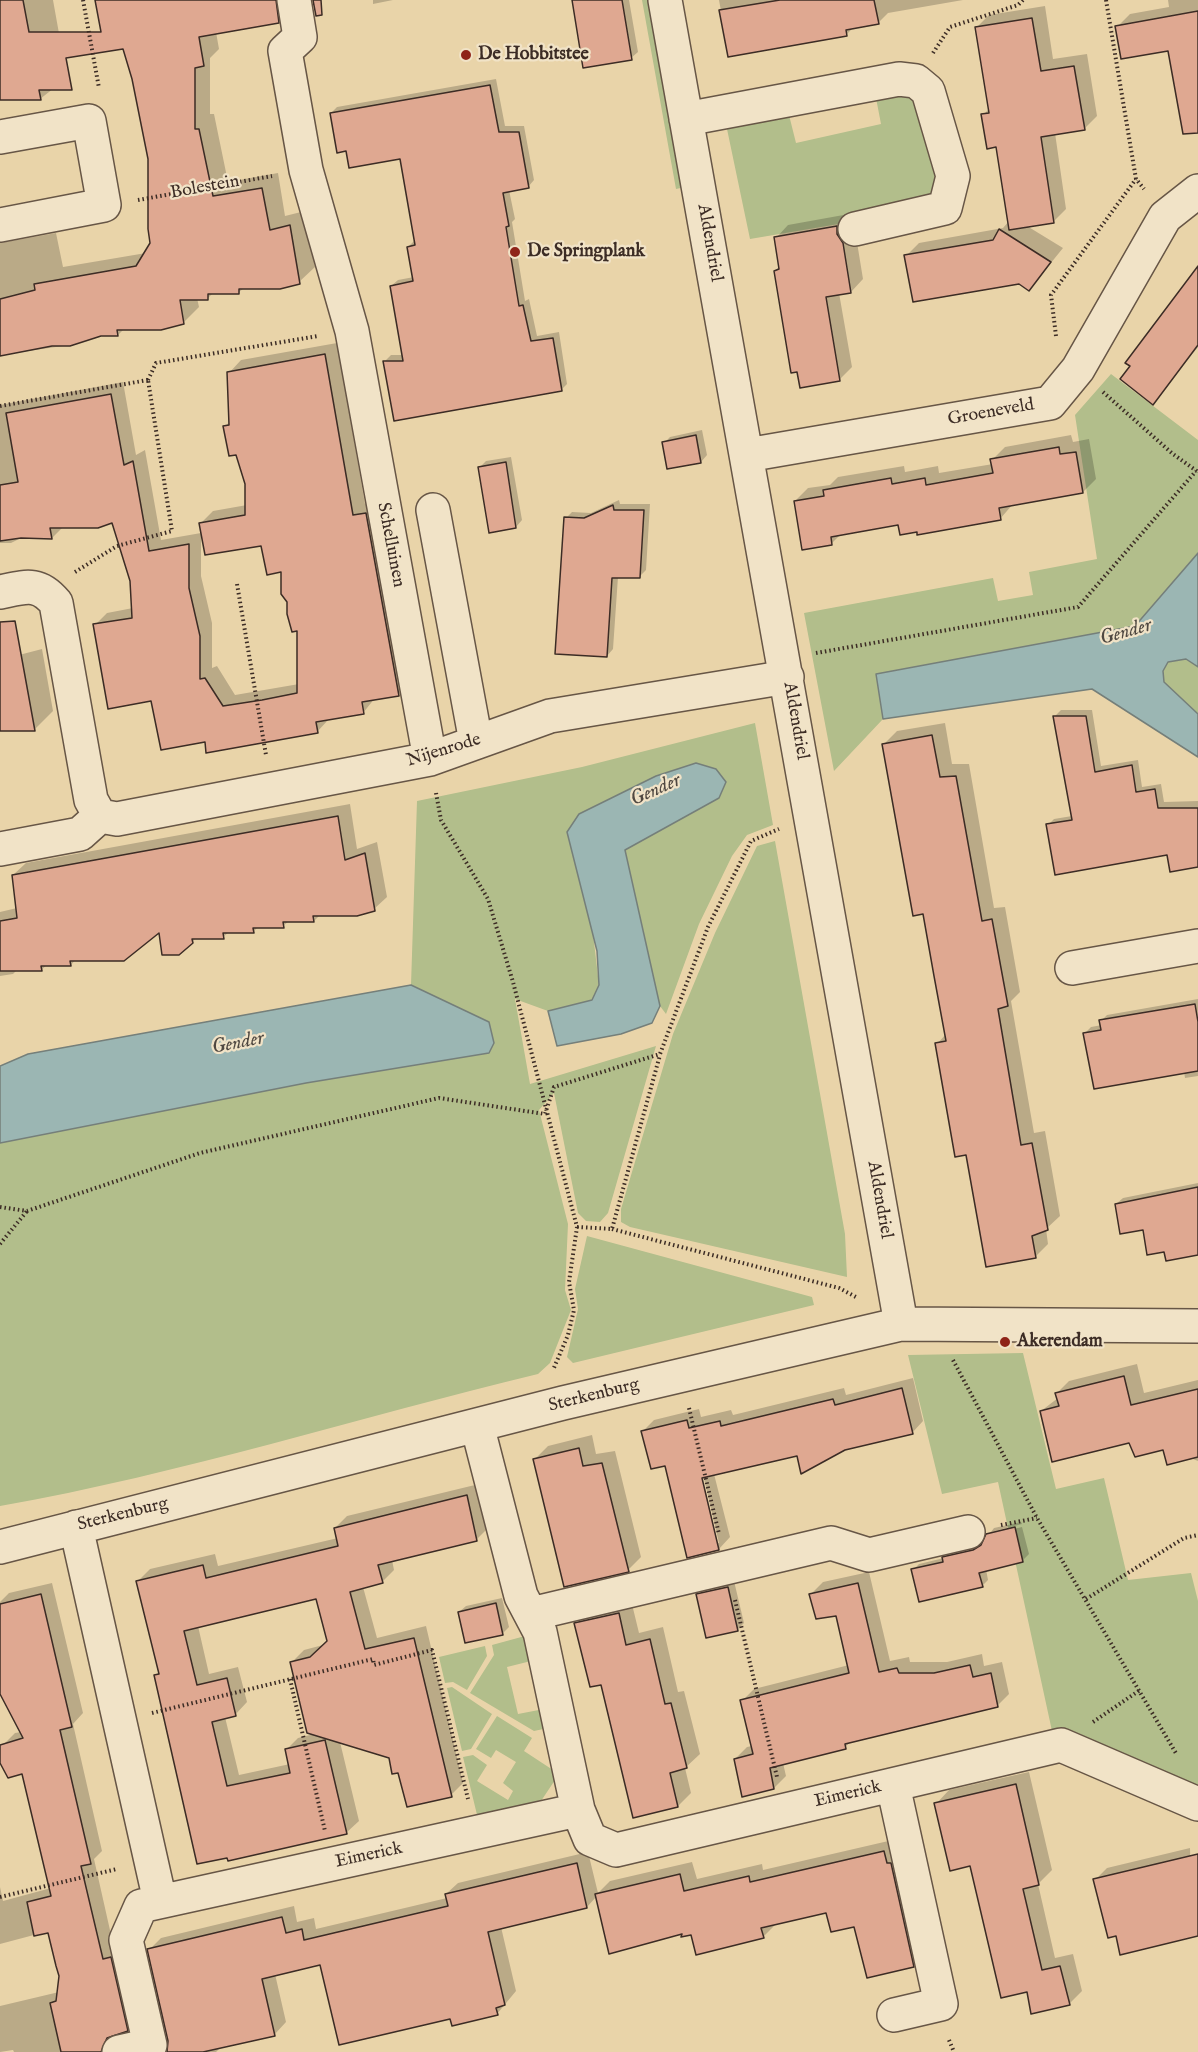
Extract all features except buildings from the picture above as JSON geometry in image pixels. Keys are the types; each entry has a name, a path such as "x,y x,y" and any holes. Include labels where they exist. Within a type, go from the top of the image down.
{"street":[{"name":"Schelluinen","path":"294,0 300,37 285,51 306,170 352,331 430,759"},
{"name":"Aldendriel","path":"665,0 901,1324"},
{"path":"686,119 899,79 916,81 928,91 953,176 945,208 855,229"},
{"path":"0,137 89,121 104,206 0,225"},
{"name":"Groeneveld","path":"747,455 1050,403 1078,369 1165,217 1198,191"},
{"path":"433,510 476,742"},
{"path":"0,591 29,587 61,587 56,603 91,800 100,816 80,834 0,849"},
{"name":"Nijenrode","path":"100,816 117,819 430,759 550,716 785,668"},
{"path":"1072,968 1198,946"},
{"name":"Sterkenburg","path":"0,1547 563,1403 901,1324 1198,1326"},
{"name":"Eimerick","path":"477,1425 521,1596 540,1632 578,1810 590,1839 616,1850 1061,1745"},
{"path":"76,1527 160,1901"},
{"path":"531,1614 831,1543 869,1555 968,1532"},
{"path":"1061,1745 1198,1804"},
{"name":"Eimerick","path":"892,1785 941,2004 894,2015"},
{"name":"Eimerick","path":"119,2052 150,2044 126,1940 141,1906 578,1810"}],"path":[{"path":"83,0 102,102 89,121"},
{"path":"916,81 950,27 1018,5 1023,0"},
{"path":"785,668 1078,607 1197,471 1173,454 1059,354 1051,295 1136,179 1106,0"},
{"name":"Bolestein","path":"104,206 306,170"},
{"path":"61,587 75,572 117,546 172,531 148,380 156,363 352,331"},
{"path":"0,406 148,380"},
{"path":"61,587 75,572"},
{"path":"237,584 266,754 257,756"},
{"path":"430,759 441,820 488,898 513,982 577,1227 569,1282 574,1310 567,1335 552,1368 563,1403"},
{"path":"612,1229 660,1054 708,927 751,841 777,829 812,823"},
{"path":"546,1114 554,1087 660,1054"},
{"path":"0,1207 27,1211 200,1153 439,1098 546,1114"},
{"path":"0,1244 27,1211"},
{"path":"577,1227 612,1229 839,1287 901,1324"},
{"path":"934,1324 1037,1518 1140,1690 1180,1762"},
{"path":"1086,1599 1184,1538 1198,1535"},
{"path":"119,1721 372,1659 374,1665 432,1650 476,1832"},
{"path":"290,1679 333,1863"},
{"path":"1061,1745 1140,1690"},
{"path":"0,1897 150,1862"}],"green space":[{"path":"642,0 656,0 690,186 676,189"},
{"path":"908,92 916,96 942,183 939,192 886,216 750,239 727,129 789,115 796,143 881,124 876,98"},
{"path":"1111,374 1198,440 1198,553 1135,626 876,674 883,719 834,771 804,613 993,578 998,601 1033,595 1029,572 1097,559 1075,415"},
{"path":"1187,659 1198,667 1198,714 1164,682 1163,671 1168,662"},
{"path":"755,723 773,825 747,835 732,856 699,924 666,1014 660,1006 625,850 719,798 579,814 599,985 593,1000 548,1011 515,999 530,1084 656,1046 608,1213 600,1222 586,1221 578,1213 554,1093 539,1110 568,1224 565,1290 571,1310 550,1363 538,1374 203,1462 0,1506 0,1143 306,1083 489,1053 489,1022 411,985 417,801 582,767"},
{"path":"775,841 845,1234 847,1277 630,1227 621,1222 621,1209 673,1034 715,933 757,846"},
{"path":"587,1236 812,1297 814,1305 573,1363 567,1357 578,1309 575,1289"},
{"path":"1023,1353 1056,1489 1104,1478 1128,1580 1191,1573 1198,1601 1198,1788 1052,1731 998,1482 942,1494 908,1355"},
{"path":"525,1636 531,1661 507,1667 518,1714 544,1709 548,1728 534,1731 470,1693 494,1655 492,1645"},
{"path":"485,1646 487,1656 467,1690 453,1682 445,1683 439,1657"},
{"path":"452,1687 492,1714 471,1749 462,1751 447,1688"},
{"path":"497,1716 532,1738 524,1751 559,1774 535,1810 479,1823 463,1757 473,1755 487,1765 477,1781 508,1800 513,1791 503,1783 516,1762 496,1750 491,1758 476,1749"}],"water":[{"name":"Gender","path":"1198,553 1198,667 1186,659 1168,662 1163,671 1164,682 1198,714 1198,757 1092,689 883,719 876,674 1135,626"},
{"name":"Gender","path":"696,763 716,769 726,782 719,798 625,850 660,1006 652,1023 621,1034 557,1046 548,1011 592,1000 599,985 597,951 567,832 579,814 656,776"},
{"name":"Gender","path":"411,985 489,1022 494,1043 489,1053 306,1083 0,1143 0,1066 28,1054"}],"place":[{"name":"De Hobbitstee","path":"466,55"},
{"name":"De Springplank","path":"515,252"},
{"name":"Akerendam","path":"1005,1342"}]}
